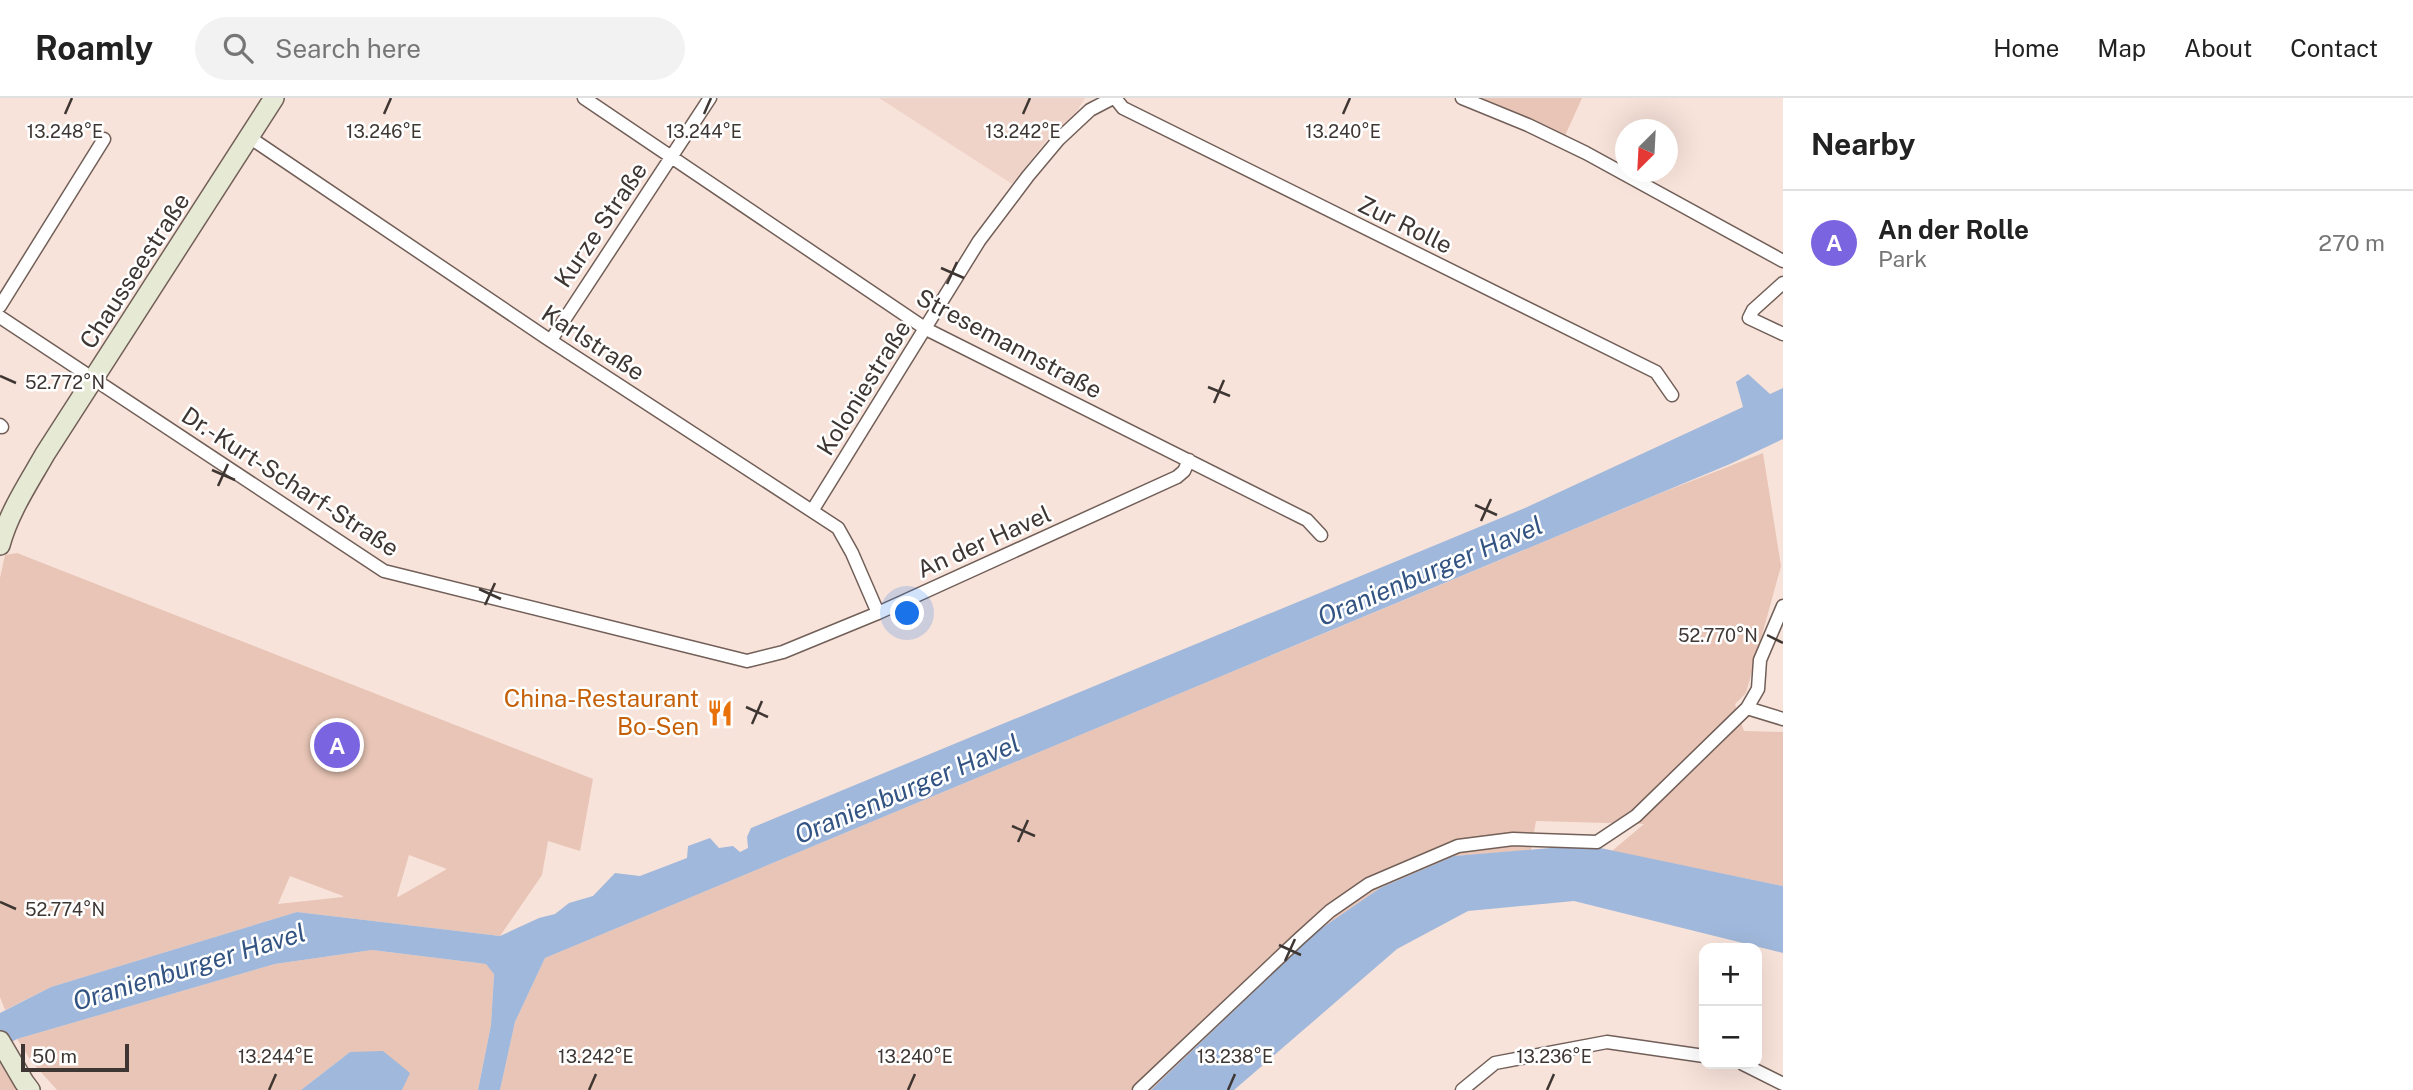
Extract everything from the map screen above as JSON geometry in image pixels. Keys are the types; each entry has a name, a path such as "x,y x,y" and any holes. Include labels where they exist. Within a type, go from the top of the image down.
{"main road":[{"name":"Chausseestraße","path":"0,545 17,500 270,100"},
{"path":"2,1044 30,1090"}],"street":[{"name":"Stresemannstraße","path":"584,98 926,329 1307,520 1321,535"},
{"name":"Kurze Straße","path":"551,340 710,98"},
{"name":"Koloniestraße","path":"812,511 979,241 1059,139 1090,110 1114,98"},
{"name":"Zur Rolle","path":"1114,98 1123,108 1656,372 1672,395"},
{"path":"1462,98 1586,153 1783,261"},
{"name":"Karlstraße","path":"249,137 551,340 838,528 878,613"},
{"path":"0,306 104,139"},
{"path":"1783,283 1753,310 1749,318 1783,334"},
{"name":"Dr.-Kurt-Scharf-Straße","path":"0,317 384,571 747,661"},
{"name":"An der Havel","path":"747,661 783,652 878,613 1177,477 1184,471 1189,460"},
{"path":"1139,1090 1330,911 1369,884 1458,846 1513,839 1597,842 1636,816 1747,708 1758,689 1760,660 1783,606"},
{"path":"1747,708 1783,719"},
{"path":"1462,1090 1495,1063 1607,1042 1699,1055"},
{"path":"1753,1069 1783,1084"}],"shaded area":[{"path":"879,98 1085,98 1072,119 1046,141 1012,184"},
{"path":"1477,98 1582,98 1564,138"},
{"path":"1763,453 1781,566 1746,693 1735,704 1744,731 1783,732 1783,886 1612,851 1644,824 1536,821 1531,850 1454,856 1380,888 1316,932 1151,1090 500,1090 515,1022 545,958 1661,493"},
{"path":"17,553 593,779 580,851 548,841 542,875 500,936 297,912 51,987 5,1010 0,997 0,578 5,555","holes":["409,855 447,869 398,897 397,896","290,876 343,896 343,897 278,904"]},
{"path":"372,950 486,964 494,973 491,1025 478,1090 402,1090 409,1073 350,1052 301,1090 57,1090 31,1061 17,1039 275,964"},
{"path":"0,1063 19,1090 0,1090"}],"water":[{"name":"Oranienburger Havel","path":"1748,374 1770,394 1783,388 1783,439 1730,464 545,958 515,1022 500,1090 478,1090 491,1025 494,974 486,964 372,950 275,964 17,1039 0,1048 0,1013 51,987 297,912 500,936 539,918 555,914 569,903 593,896 615,873 640,876 687,858 688,846 710,838 719,848 733,846 740,852 748,848 747,837 751,828 1525,508 1743,407 1736,382"},
{"path":"1586,845 1783,886 1783,953 1762,948 1762,943 1743,943 1574,901 1468,911 1397,949 1234,1090 1151,1090 1316,932 1380,888 1454,856"},
{"path":"383,1051 410,1073 402,1090 301,1090 350,1052"}],"place":[{"name":"China-Restaurant Bo-Sen","path":"720,713"},
{"name":"An der Rolle","path":"337,745"}]}
